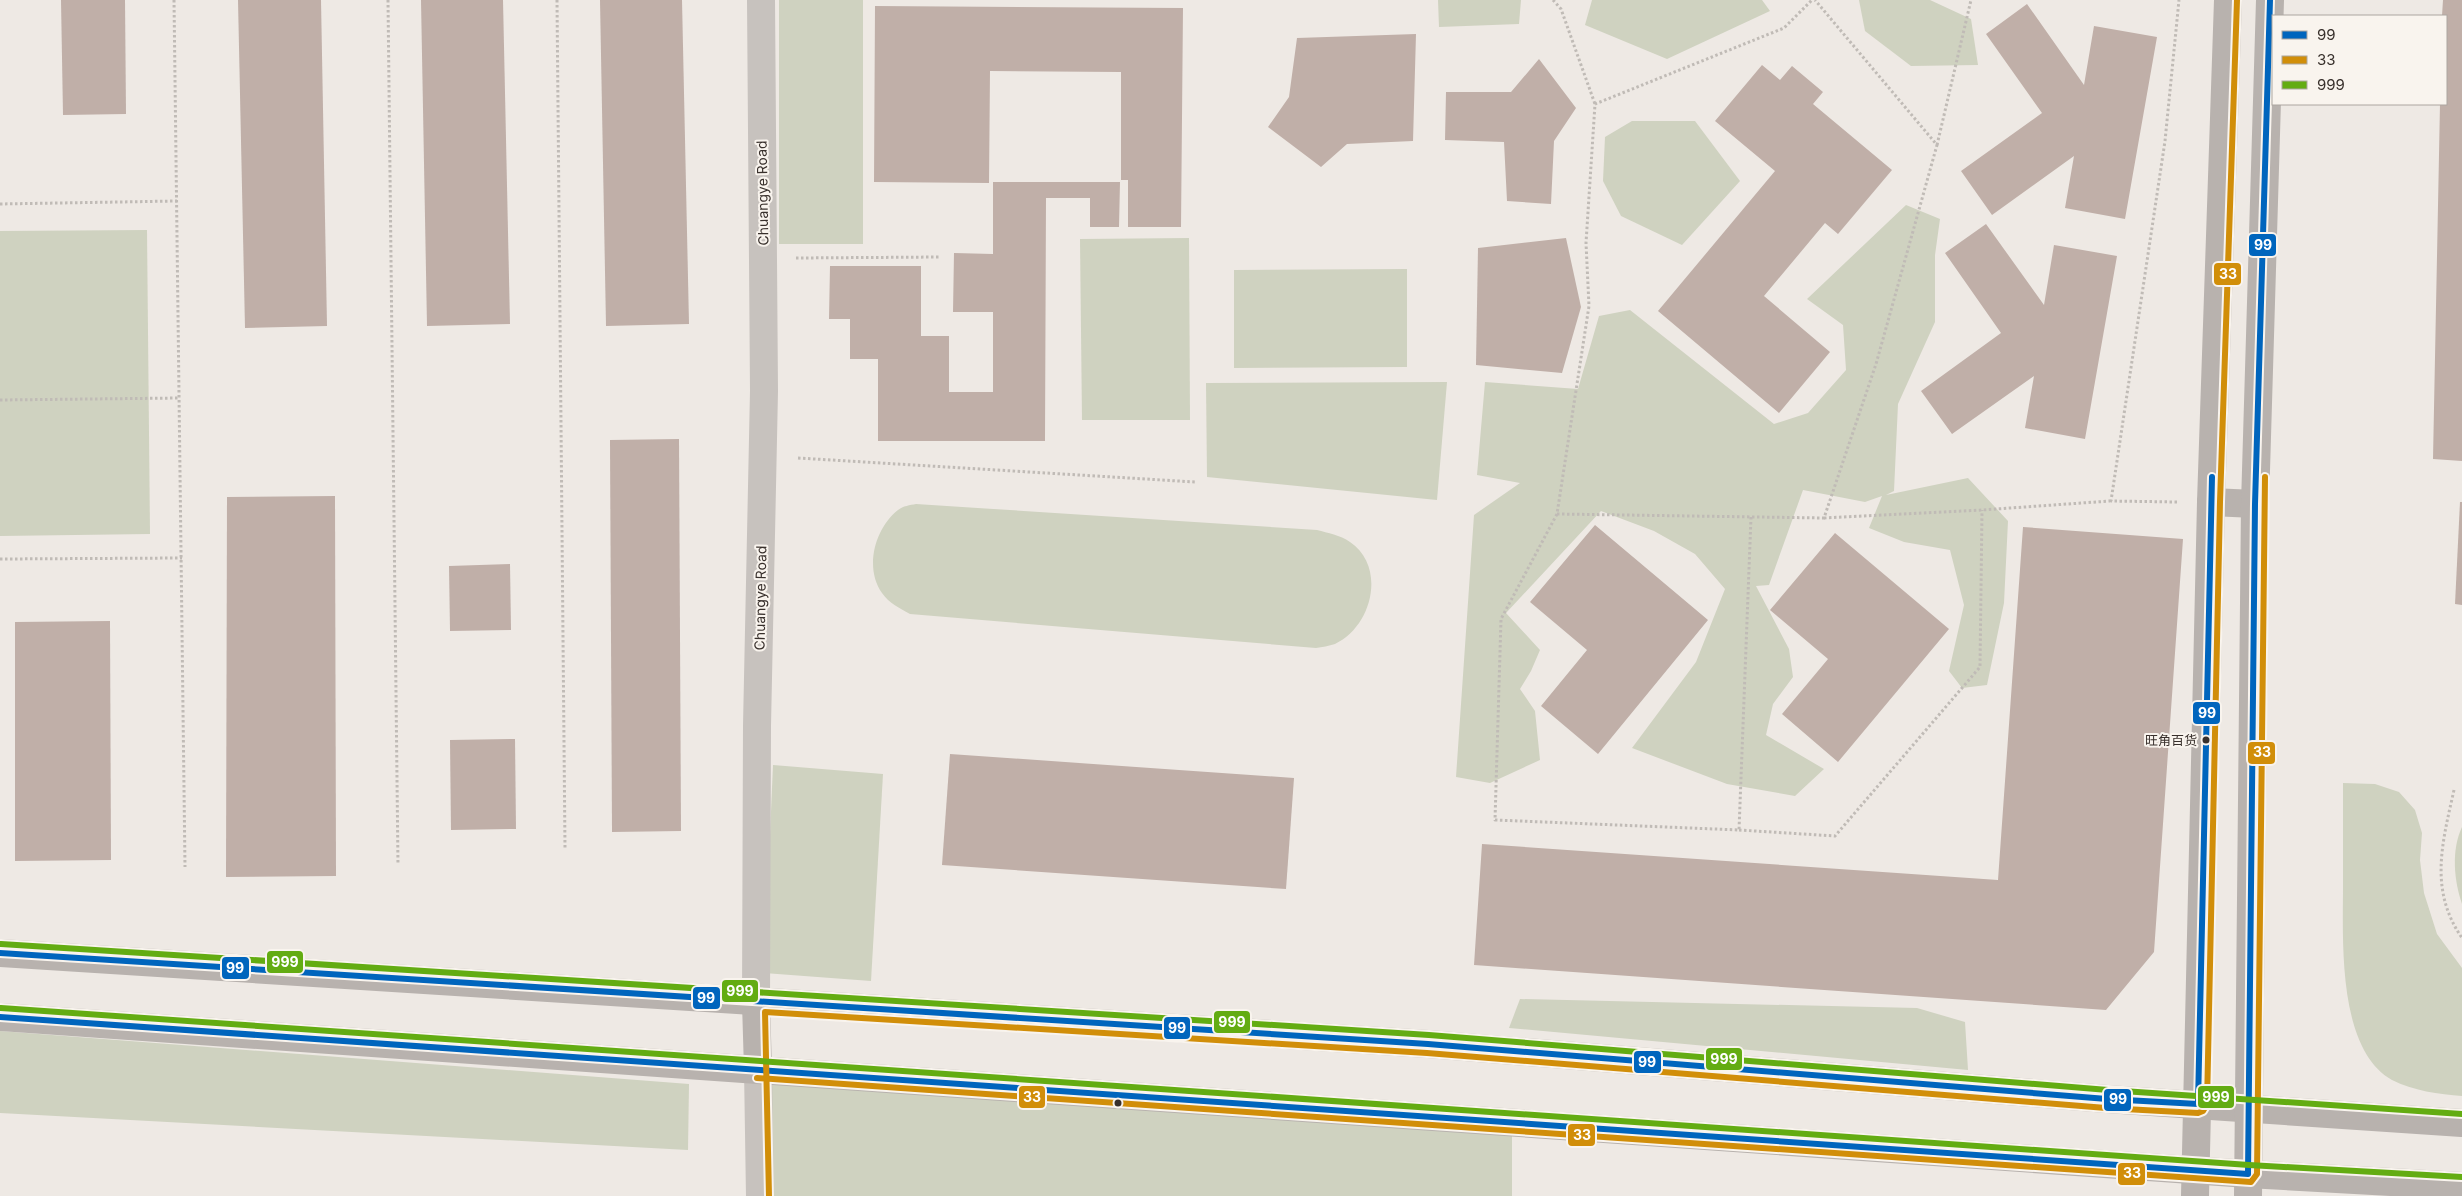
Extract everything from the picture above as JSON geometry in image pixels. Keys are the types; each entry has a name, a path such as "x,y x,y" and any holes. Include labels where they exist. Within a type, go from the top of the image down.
{"main road":[{"path":"2196,1196 2195,1169 2211,502 2228,0"},
{"path":"2248,1185 2256,504 2270,0"},
{"path":"2211,502 2256,504"},
{"path":"0,953 756,1003 1428,1044 2107,1099 2462,1123"},
{"name":"Chuangye Road","path":"756,1003 758,1069"},
{"path":"0,1017 2195,1169 2248,1185 2462,1186"}],"street":[{"name":"Chuangye Road","path":"756,1003 758,726 764,391 761,0"},
{"name":"Chuangye Road","path":"758,1069 760,1196"}],"path":[{"path":"174,0 185,867"},
{"path":"388,0 398,865"},
{"path":"558,0 563,393 565,848"},
{"path":"1553,0 1561,9 1595,104 1586,243 1589,306 1556,514 1501,619 1495,820 1835,836 1980,667 1982,510"},
{"path":"1595,104 1784,28 1813,0 1937,145"},
{"path":"1824,518 1876,364 1937,145 1970,0"},
{"path":"2111,501 2165,140 2179,0"},
{"path":"0,204 177,201"},
{"path":"763,258 941,257"},
{"path":"797,258 797,267"},
{"path":"0,400 180,398"},
{"path":"798,450 798,460 1195,482"},
{"path":"1556,514 1824,518 2111,501 2211,502"},
{"path":"1739,830 1751,517"},
{"path":"0,559 182,558"},
{"path":"2454,790 2441,854 2442,896 2462,938"}],"green space":[{"path":"779,0 863,0 863,244 779,244"},
{"path":"1438,0 1521,0 1519,24 1439,27"},
{"path":"1592,0 1762,0 1770,11 1667,59 1585,25"},
{"path":"1859,0 1930,0 1971,19 1978,65 1911,66 1865,31"},
{"path":"1632,121 1695,121 1740,181 1682,245 1621,216 1603,181 1605,137"},
{"path":"1906,205 1940,219 1935,255 1935,322 1898,404 1894,491 1886,495 1968,478 2008,521 2004,603 1987,685 1962,688 1949,671 1964,605 1950,550 1904,542 1869,528 1882,496 1865,502 1803,490 1769,585 1756,586 1789,649 1793,677 1773,704 1766,735 1824,769 1795,796 1727,784 1632,748 1696,662 1725,589 1695,554 1654,531 1601,511 1506,613 1540,650 1531,671 1520,689 1535,711 1540,760 1490,783 1456,777 1474,515 1520,483 1477,475 1485,382 1578,389 1599,316 1630,310 1774,424 1808,413 1846,370 1843,325 1807,299"},
{"path":"147,230 150,534 0,536 0,231"},
{"path":"1189,238 1190,420 1082,420 1080,239"},
{"path":"1407,269 1407,367 1234,368 1234,270"},
{"path":"1447,382 1437,500 1207,477 1206,383"},
{"path":"916,504 1317,530 1334,534 1350,542 1361,553 1368,566 1371,581 1370,596 1366,611 1348,636 1335,644 1316,648 910,614 891,602 882,593 874,572 873,560 878,538 883,527 898,510"},
{"path":"773,765 883,774 871,981 764,973"},
{"path":"2343,783 2375,784 2399,792 2415,810 2422,833 2420,860 2424,893 2437,934 2462,968 2462,1096 2417,1089 2392,1080 2374,1065 2361,1044 2352,1019 2344,963"},
{"path":"2462,827 2462,904 2457,886 2455,855"},
{"path":"1520,999 1917,1008 1965,1022 1968,1070 1509,1028"},
{"path":"0,1031 689,1084 688,1150 0,1113"},
{"path":"758,1069 1512,1122 1512,1196 760,1196"}],"building":[{"path":"61,0 125,0 126,114 63,115"},
{"path":"238,0 321,0 327,326 245,328"},
{"path":"421,0 503,0 510,324 427,326"},
{"path":"600,0 682,0 689,324 606,326"},
{"path":"2443,0 2462,0 2462,461 2433,459 2440,105 2447,105 2447,15 2442,15"},
{"path":"2027,4 2084,85 2094,26 2157,37 2125,219 2065,208 2074,156 1992,215 1961,171 2042,113 1986,34"},
{"path":"875,6 1183,8 1181,227 1128,227 1128,180 1121,180 1121,72 990,71 989,183 874,182"},
{"path":"1416,34 1413,141 1347,144 1321,167 1268,127 1289,97 1297,38"},
{"path":"1539,59 1576,108 1554,141 1551,204 1507,201 1504,142 1445,140 1446,92 1511,92"},
{"path":"1762,65 1780,80 1792,66 1823,92 1813,104 1892,170 1838,234 1825,223 1764,296 1830,352 1779,413 1658,311 1775,171 1715,121"},
{"path":"993,182 1120,182 1119,227 1090,227 1090,198 1046,198 1045,441 878,441 878,359 850,359 850,319 829,319 830,266 921,266 921,336 949,336 949,392 993,392 993,312 953,312 954,253 993,254"},
{"path":"1986,224 2044,305 2054,245 2117,256 2085,439 2025,428 2034,376 1952,434 1921,391 2001,333 1945,253"},
{"path":"1566,238 1581,307 1562,373 1476,365 1478,248"},
{"path":"679,439 681,831 612,832 610,440"},
{"path":"335,496 336,876 226,877 227,497"},
{"path":"2460,502 2462,502 2462,605 2455,604"},
{"path":"1595,525 1708,620 1598,754 1541,706 1587,650 1530,602"},
{"path":"2023,527 2183,539 2154,952 2106,1010 1474,965 1482,844 1998,880"},
{"path":"1835,533 1949,629 1838,762 1782,714 1828,659 1770,610"},
{"path":"510,564 511,630 450,631 449,566"},
{"path":"110,621 111,860 15,861 15,622"},
{"path":"515,739 516,829 451,830 450,740"},
{"path":"950,754 1294,778 1286,889 942,865"}],"transit line":[{"name":"33","path":"769,1196 765,1012 1427,1053 2106,1108 2198,1113 2203,1111 2207,1104 2220,502 2237,0"},
{"name":"99","path":"0,1017 2248,1174 2255,504 2270,0"},
{"name":"99","path":"0,953 1428,1044 2107,1099 2198,1104 2212,477"},
{"name":"33","path":"757,1078 2251,1182 2257,1174 2265,477"},
{"name":"999","path":"1,944 1429,1035 2108,1090 2462,1114"},
{"name":"999","path":"1,1008 2249,1165 2462,1177"}],"place":[{"name":"旺角百货","path":"2206,740"}]}
